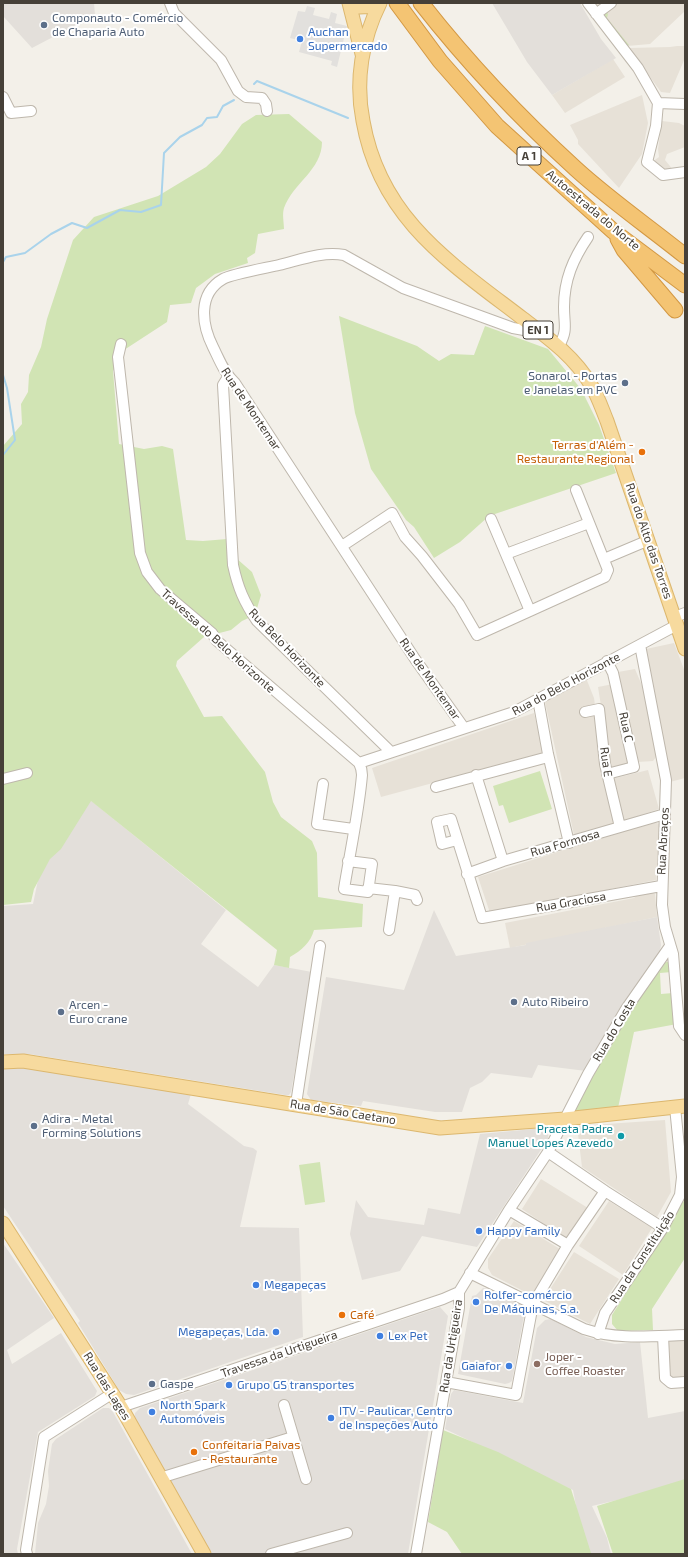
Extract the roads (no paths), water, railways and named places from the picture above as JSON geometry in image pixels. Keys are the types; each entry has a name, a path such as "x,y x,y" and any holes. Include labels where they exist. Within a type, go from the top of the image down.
{"highway":[{"name":"Autoestrada do Norte","path":"397,3 440,60 497,126 613,231 685,285"},
{"name":"Autoestrada do Norte","path":"421,3 454,45 516,112 577,170 685,256"},
{"path":"613,231 624,250 675,310"}],"main road":[{"path":"348,4 358,7 379,5"},
{"path":"348,4 362,54"},
{"name":"Rua do Alto das Torres","path":"379,5 362,54 360,90 364,131 373,158 393,200 413,228 437,251 559,346 583,373 596,396 607,421 649,540 679,618 685,649"},
{"name":"Rua de São Caetano","path":"3,1062 23,1061 440,1128 565,1118 680,1106"},
{"name":"Rua das Lages","path":"3,1223 113,1393 204,1554"}],"street":[{"path":"170,3 174,13 221,60 238,91 246,97 262,98 266,104 267,111"},
{"path":"588,3 638,68 658,103 656,126 647,162 663,175 685,172"},
{"path":"596,14 611,3"},
{"path":"3,97 11,113 31,112"},
{"path":"658,103 685,104"},
{"path":"559,346 565,335 564,306 566,280 575,256 588,237"},
{"name":"Rua de Montemar","path":"464,728 415,660 235,383 228,377 207,334 203,308 210,291 223,279 329,253 344,255 403,288 506,325 520,329 529,329 534,327"},
{"name":"Travessa do Belo Horizonte","path":"121,344 118,357 129,457 140,553 147,572 160,589 212,633 216,640 359,763"},
{"name":"Rua Belo Horizonte","path":"228,377 223,385 233,565 238,586 245,604 257,621 391,752"},
{"path":"342,546 392,513 405,538 422,556 459,604 477,635 605,577 608,570 576,490"},
{"path":"491,519 530,612"},
{"path":"506,554 589,523"},
{"path":"604,559 649,540"},
{"name":"Rua do Belo Horizonte","path":"359,763 514,712 607,661 640,645 679,618"},
{"name":"Rua Abraços","path":"640,645 666,780 661,886 664,919 673,954 679,1026 685,1035"},
{"name":"Rua C","path":"607,661 613,673 634,767 607,774"},
{"path":"538,699 548,757 569,843"},
{"name":"Rua E","path":"586,712 599,709 607,774 620,827"},
{"path":"436,787 476,775 548,757"},
{"path":"348,861 372,864 368,892 344,888 348,861 353,829 362,773 359,763"},
{"path":"3,779 27,773"},
{"path":"476,775 503,861"},
{"path":"323,784 318,824 353,829"},
{"name":"Rua Formosa","path":"467,874 503,861 665,814"},
{"path":"457,840 467,874"},
{"name":"Rua Graciosa","path":"467,874 482,918 661,886"},
{"path":"368,888 415,895 417,900"},
{"path":"389,930 395,891"},
{"path":"296,1104 320,946"},
{"name":"Rua do Costa","path":"565,1118 588,1074 626,1009 670,946"},
{"name":"Rua da Constituição","path":"598,1334 605,1313 663,1228 680,1195 682,1177 680,1106"},
{"name":"Rua da Urtigueira","path":"416,1554 459,1308 459,1292 509,1210 548,1152 565,1118"},
{"path":"548,1152 663,1228"},
{"path":"446,1382 516,1395 533,1304 568,1245 605,1191"},
{"path":"509,1210 568,1245"},
{"path":"470,1273 584,1329 598,1334 625,1338 685,1335"},
{"name":"Travessa da Urtigueira","path":"121,1407 443,1299 459,1292"},
{"path":"663,1336 665,1378 671,1383 685,1382"},
{"path":"27,1554 26,1550 44,1437 113,1393"},
{"path":"284,1405 306,1480"},
{"path":"160,1478 293,1437"},
{"path":"271,1554 347,1533"}],"waterway":[{"path":"254,84 257,81 348,118"},
{"path":"3,262 6,257 25,253 51,234 72,223 87,228 120,210 141,212 161,205 164,153 180,137 202,125 207,118 217,117 223,106 234,100"},
{"path":"3,375 7,388 15,440 3,455"}],"place":[{"name":"Componauto - Comércio de Chaparia Auto","path":"44,25"},
{"name":"Auchan Supermercado","path":"300,39"},
{"name":"Sonarol - Portas e Janelas em PVC","path":"625,383"},
{"name":"Terras d'Além - Restaurante Regional","path":"642,452"},
{"name":"Auto Ribeiro","path":"514,1002"},
{"name":"Arcen - Euro crane","path":"61,1012"},
{"name":"Adira - Metal Forming Solutions","path":"34,1126"},
{"name":"Praceta Padre Manuel Lopes Azevedo","path":"621,1136"},
{"name":"Happy Family","path":"479,1231"},
{"name":"Megapeças","path":"256,1285"},
{"name":"Rolfer-comércio De Máquinas, S.a.","path":"476,1302"},
{"name":"Café","path":"342,1315"},
{"name":"Megapeças, Lda.","path":"276,1332"},
{"name":"Lex Pet","path":"380,1336"},
{"name":"Joper - Coffee Roaster","path":"537,1364"},
{"name":"Gaiafor","path":"509,1366"},
{"name":"Gaspe","path":"152,1384"},
{"name":"Grupo GS transportes","path":"229,1385"},
{"name":"North Spark Automóveis","path":"152,1412"},
{"name":"ITV - Paulicar, Centro de Inspeções Auto","path":"331,1418"},
{"name":"Confeitaria Paivas - Restaurante","path":"194,1452"}]}
